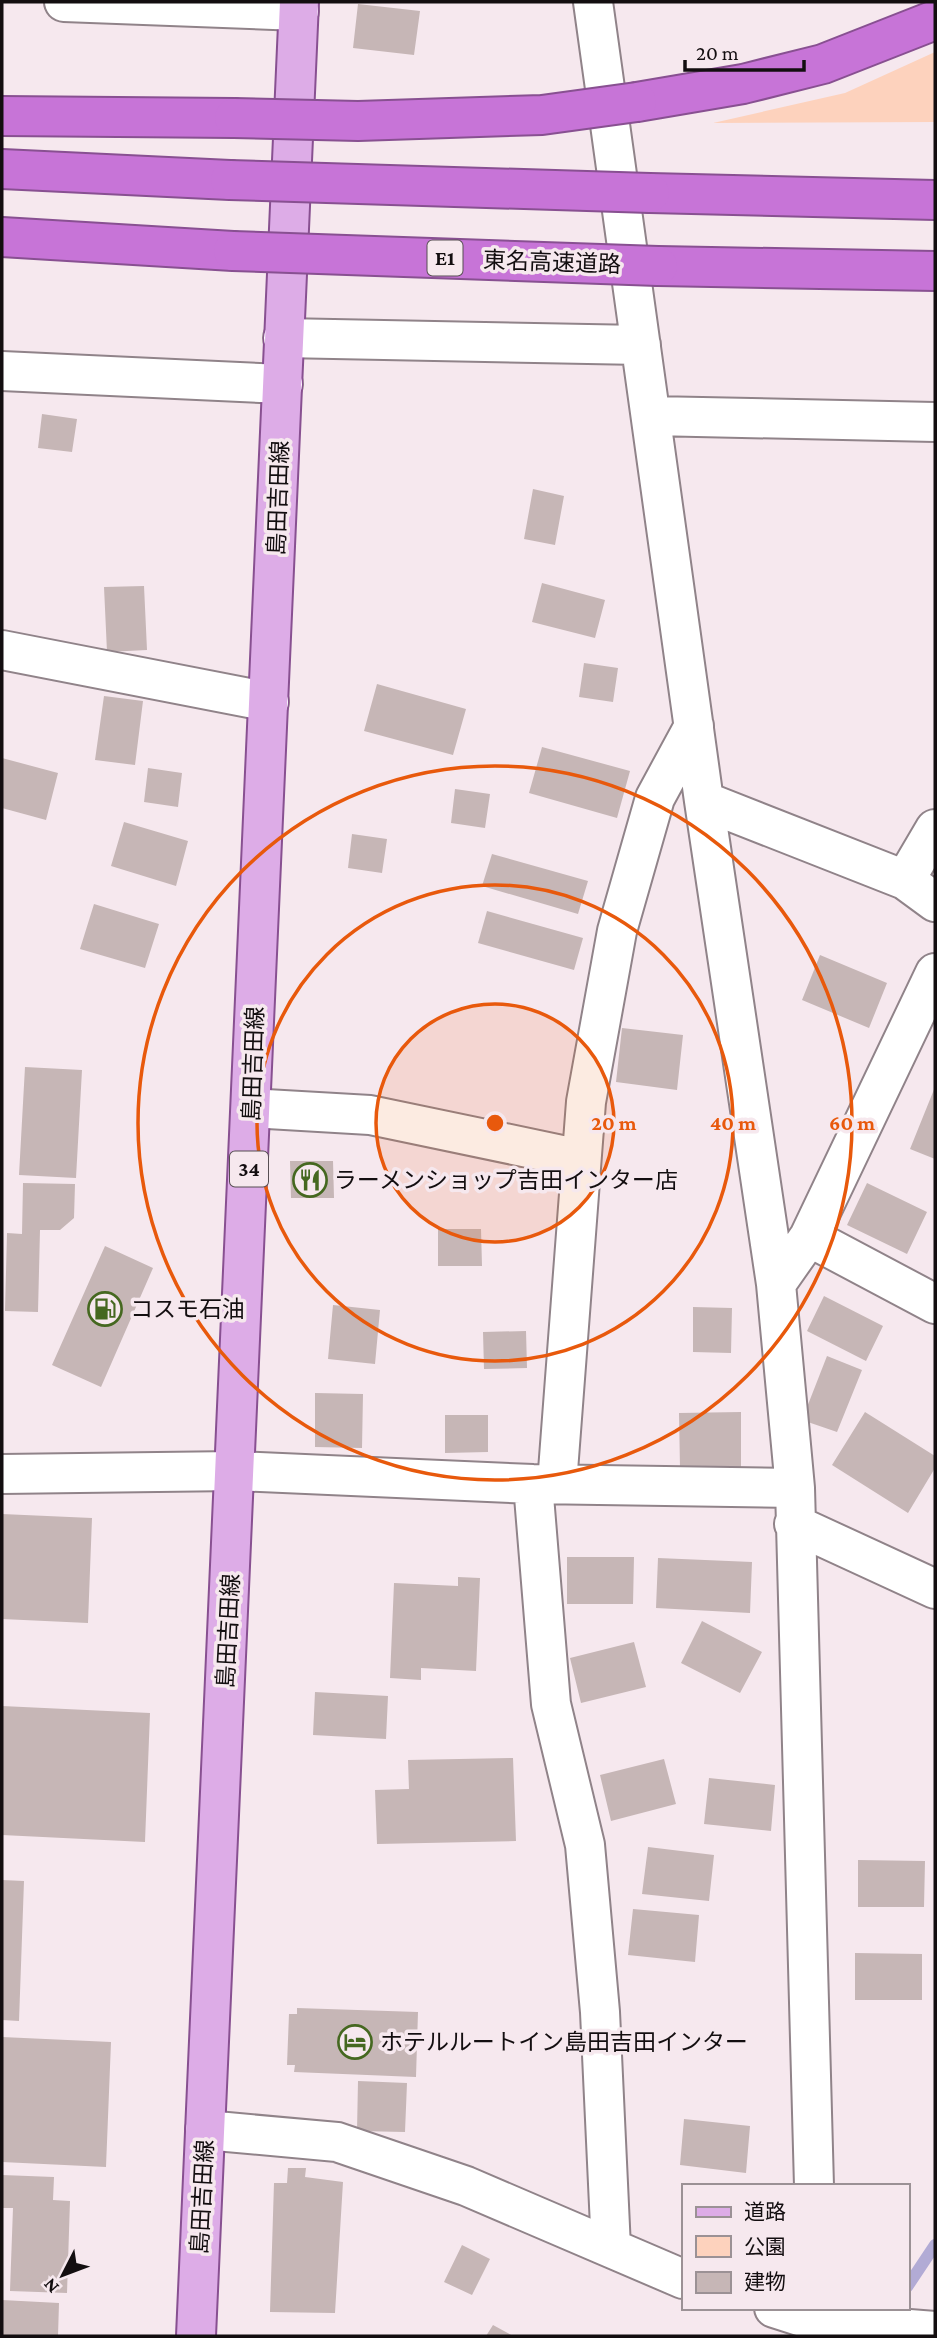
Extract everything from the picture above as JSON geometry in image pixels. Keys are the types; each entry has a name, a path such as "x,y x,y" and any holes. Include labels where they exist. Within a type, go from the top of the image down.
{"highway":[{"path":"2,116 358,121 542,115 743,84 823,64 935,20"},
{"path":"2,169 513,190 935,200"},
{"name":"東名高速道路","path":"2,237 233,251 658,266 935,271"}],"main road":[{"name":"島田吉田線","path":"196,2336 299,6"}],"street":[{"path":"64,2 299,6"},
{"path":"593,2 704,801 776,1284 794,1506 814,2184"},
{"path":"283,338 641,345"},
{"path":"2,371 283,384"},
{"path":"652,416 935,422"},
{"path":"2,650 269,702"},
{"path":"611,2248 600,2012 585,1845 551,1704 545,1484 586,1102 617,931 655,798 694,726"},
{"path":"704,801 920,891 935,829"},
{"path":"776,1284 809,1237 935,973"},
{"path":"251,1108 370,1115 581,1159"},
{"path":"809,1237 935,1304"},
{"path":"2,1474 235,1471 545,1484 794,1506 935,1589"},
{"path":"205,2130 337,2141 466,2186 682,2279"},
{"path":"781,2310 827,2323 922,2330"}],"green space":[{"path":"935,52 935,122 713,123 845,93"}],"building":[{"path":"358,4 420,11 414,55 353,48"},
{"path":"42,414 77,419 72,452 38,448"},
{"path":"533,489 564,496 555,545 524,539"},
{"path":"542,583 605,600 595,638 532,622"},
{"path":"144,586 147,650 107,652 104,587"},
{"path":"584,663 618,668 613,702 579,697"},
{"path":"377,684 466,709 453,755 364,731"},
{"path":"104,696 143,701 135,765 95,760"},
{"path":"542,747 630,771 617,818 529,793"},
{"path":"2,758 58,773 46,820 2,808"},
{"path":"148,768 182,773 178,807 144,802"},
{"path":"455,789 490,794 485,828 451,823"},
{"path":"124,822 188,841 176,886 111,866"},
{"path":"352,834 387,839 382,873 348,868"},
{"path":"492,854 588,881 578,914 482,886"},
{"path":"94,904 159,924 145,968 80,949"},
{"path":"487,911 583,938 574,970 478,943"},
{"path":"820,955 887,983 869,1028 802,1000"},
{"path":"622,1028 683,1035 677,1090 616,1082"},
{"path":"25,1067 82,1070 76,1178 19,1175"},
{"path":"935,1087 935,1159 910,1149"},
{"path":"290,1161 333,1161 334,1198 291,1198"},
{"path":"23,1183 75,1184 74,1218 60,1230 40,1230 38,1312 5,1311 7,1233 22,1234"},
{"path":"867,1183 927,1212 907,1254 847,1225"},
{"path":"438,1229 481,1229 482,1266 438,1266"},
{"path":"105,1246 153,1268 101,1387 52,1365"},
{"path":"824,1296 883,1326 866,1361 807,1331"},
{"path":"333,1305 380,1310 375,1364 328,1359"},
{"path":"693,1307 732,1308 731,1353 693,1352"},
{"path":"526,1331 527,1368 484,1369 483,1332"},
{"path":"827,1356 862,1370 837,1432 802,1420"},
{"path":"315,1393 363,1394 362,1448 315,1447"},
{"path":"741,1412 741,1467 680,1468 679,1413"},
{"path":"865,1412 935,1456 935,1468 908,1513 832,1465"},
{"path":"445,1415 488,1415 488,1452 445,1453"},
{"path":"2,1514 92,1518 88,1623 2,1619"},
{"path":"567,1557 634,1557 633,1604 567,1604"},
{"path":"658,1558 752,1562 750,1613 656,1608"},
{"path":"458,1577 480,1578 476,1671 421,1668 421,1680 390,1678 394,1583 458,1586"},
{"path":"702,1621 762,1652 740,1693 681,1663"},
{"path":"634,1642 646,1687 581,1703 570,1658"},
{"path":"315,1692 388,1696 386,1739 313,1735"},
{"path":"2,1706 150,1713 145,1842 2,1835"},
{"path":"513,1758 516,1841 377,1844 375,1790 409,1789 408,1760"},
{"path":"664,1759 676,1804 611,1821 600,1775"},
{"path":"709,1778 775,1785 771,1831 704,1824"},
{"path":"648,1847 714,1855 709,1901 642,1894"},
{"path":"858,1860 925,1861 924,1907 858,1907"},
{"path":"2,1880 24,1881 19,2021 2,2020"},
{"path":"633,1909 699,1915 695,1962 628,1955"},
{"path":"855,1953 922,1954 922,2000 855,2000"},
{"path":"297,2008 418,2012 416,2077 294,2072 295,2065 287,2065 289,2014 297,2014"},
{"path":"2,2037 111,2042 106,2167 2,2162"},
{"path":"358,2081 407,2083 405,2132 357,2131"},
{"path":"684,2119 750,2126 746,2173 680,2165"},
{"path":"288,2168 306,2168 305,2177 343,2182 335,2313 270,2312 274,2183 287,2183"},
{"path":"2,2175 54,2177 53,2200 70,2201 67,2293 10,2291 13,2208 2,2208"},
{"path":"462,2245 490,2259 472,2295 444,2282"},
{"path":"2,2300 59,2303 58,2336 2,2336"},
{"path":"493,2325 513,2336 486,2336"}],"waterway":[{"path":"909,2284 935,2245"}],"place":[{"name":"ラーメンショップ吉田インター店","path":"310,1180"},
{"name":"コスモ石油","path":"105,1309"},
{"name":"ホテルルートイン島田吉田インター","path":"355,2042"}]}
